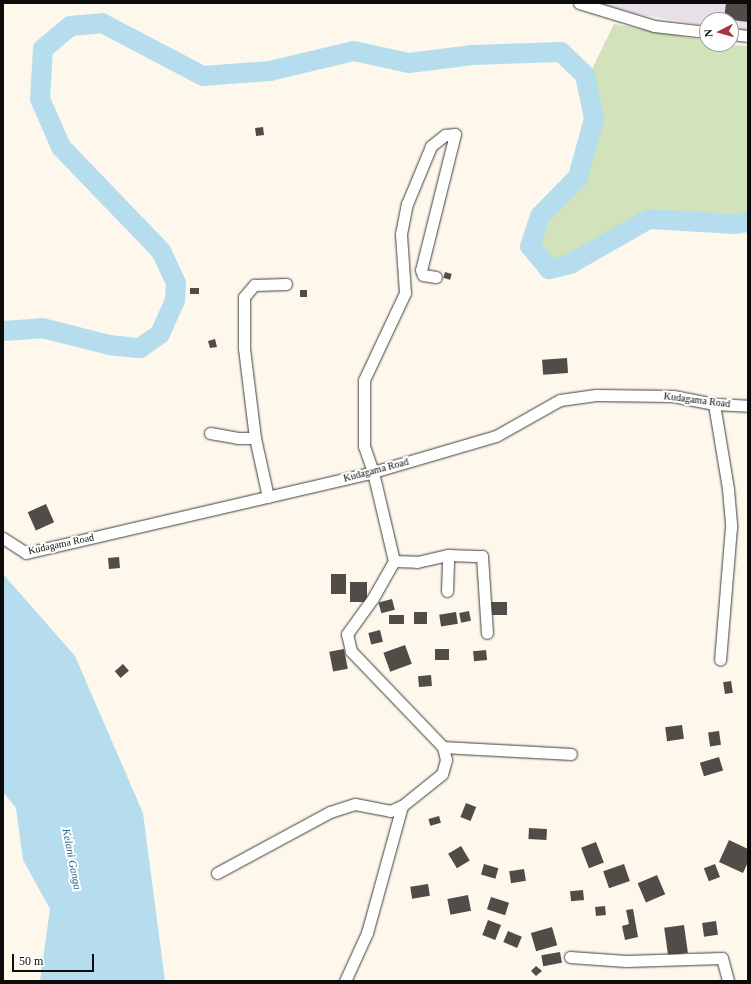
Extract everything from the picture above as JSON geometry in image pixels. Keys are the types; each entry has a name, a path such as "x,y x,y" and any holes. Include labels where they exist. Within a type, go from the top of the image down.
{"street":[{"path":"579,3 654,26 699,31"},
{"path":"217,873 330,812 355,804 390,812 402,806 442,774 446,760 443,747 352,651 348,644 347,634 374,598 394,561 373,472 364,446 364,380 405,293 401,234 407,204 431,146 445,135 455,134 421,270 423,275 436,277"},
{"path":"268,497 255,438 244,348 244,298 254,285 286,284"},
{"name":"Kudagama Road","path":"3,538 26,553 373,472 496,436 560,400 596,395 673,396 714,404 748,406"},
{"path":"714,404 728,489 731,526 720,660"},
{"path":"210,433 237,438 255,438"},
{"path":"394,561 418,562 448,555 482,556 486,633"},
{"path":"447,591 448,555"},
{"path":"443,747 571,754"},
{"path":"345,981 367,933 402,806"},
{"path":"570,957 626,961 722,958 728,981"}],"shaded area":[{"path":"597,3 748,3 748,31 739,30 739,12 699,12 699,25 636,14"}],"green space":[{"path":"614,24 699,40 699,52 739,52 739,46 748,46 748,216 734,218 648,212 568,258 551,261 537,245 545,219 584,180 601,119 591,71"}],"water":[{"name":"Kelani Ganga","path":"3,574 75,656 143,813 165,981 40,981 50,909 23,860 16,808 3,792"}],"building":[{"path":"726,3 748,3 748,22 739,21 739,12 725,12"},
{"path":"263,127 264,135 256,136 255,128"},
{"path":"445,272 452,274 450,280 443,278"},
{"path":"190,288 199,288 199,294 190,294"},
{"path":"300,290 307,290 307,297 300,297"},
{"path":"215,339 217,347 210,348 208,341"},
{"path":"567,358 568,373 543,375 542,360"},
{"path":"46,504 54,522 36,530 28,512"},
{"path":"119,557 120,568 109,569 108,558"},
{"path":"331,574 346,574 346,594 331,594"},
{"path":"350,582 367,582 367,602 350,602"},
{"path":"392,599 395,610 381,613 378,603"},
{"path":"489,602 507,602 507,615 489,615"},
{"path":"469,611 471,621 461,623 459,613"},
{"path":"414,612 427,612 427,624 414,624"},
{"path":"456,612 458,624 441,627 439,615"},
{"path":"389,615 404,615 404,624 389,624"},
{"path":"380,630 383,642 371,645 368,633"},
{"path":"405,645 412,664 390,672 383,653"},
{"path":"344,649 348,669 333,671 329,652"},
{"path":"435,649 449,649 449,660 435,660"},
{"path":"486,650 487,660 474,661 473,651"},
{"path":"123,664 129,671 121,678 115,671"},
{"path":"431,675 432,686 419,687 418,676"},
{"path":"731,681 733,693 725,694 723,682"},
{"path":"682,725 684,739 667,741 665,727"},
{"path":"719,731 721,745 710,746 708,733"},
{"path":"719,757 723,770 704,776 700,763"},
{"path":"466,803 476,807 471,821 460,817"},
{"path":"439,816 441,823 430,826 428,819"},
{"path":"529,828 547,829 546,840 528,839"},
{"path":"729,840 748,849 748,862 743,873 719,862"},
{"path":"596,842 604,863 589,868 581,848"},
{"path":"461,846 470,861 457,868 448,854"},
{"path":"484,864 498,868 495,879 481,875"},
{"path":"624,864 630,881 609,888 603,871"},
{"path":"715,864 720,877 709,881 704,868"},
{"path":"524,869 526,881 511,883 509,871"},
{"path":"657,875 665,894 646,903 638,883"},
{"path":"428,884 430,896 412,899 410,887"},
{"path":"583,890 584,900 571,901 570,891"},
{"path":"468,895 471,911 450,915 447,899"},
{"path":"491,897 509,903 505,915 487,909"},
{"path":"605,906 606,915 596,916 595,907"},
{"path":"633,909 638,937 625,940 622,926 629,924 626,910"},
{"path":"488,920 501,925 495,940 482,935"},
{"path":"716,921 718,935 704,937 702,923"},
{"path":"684,925 688,953 668,956 664,928"},
{"path":"552,927 557,945 536,951 531,933"},
{"path":"508,931 522,937 517,948 503,942"},
{"path":"560,952 562,963 543,966 541,955"},
{"path":"536,966 542,971 536,976 531,971"}],"waterway":[{"path":"3,331 42,328 109,345 140,348 160,334 175,301 176,283 161,251 61,147 40,99 43,49 70,26 102,23 203,76 270,71 354,51 409,63 472,55 561,52 585,75 594,119 578,177 540,216 530,246 549,269 570,264 649,219 735,224 748,222"}]}
